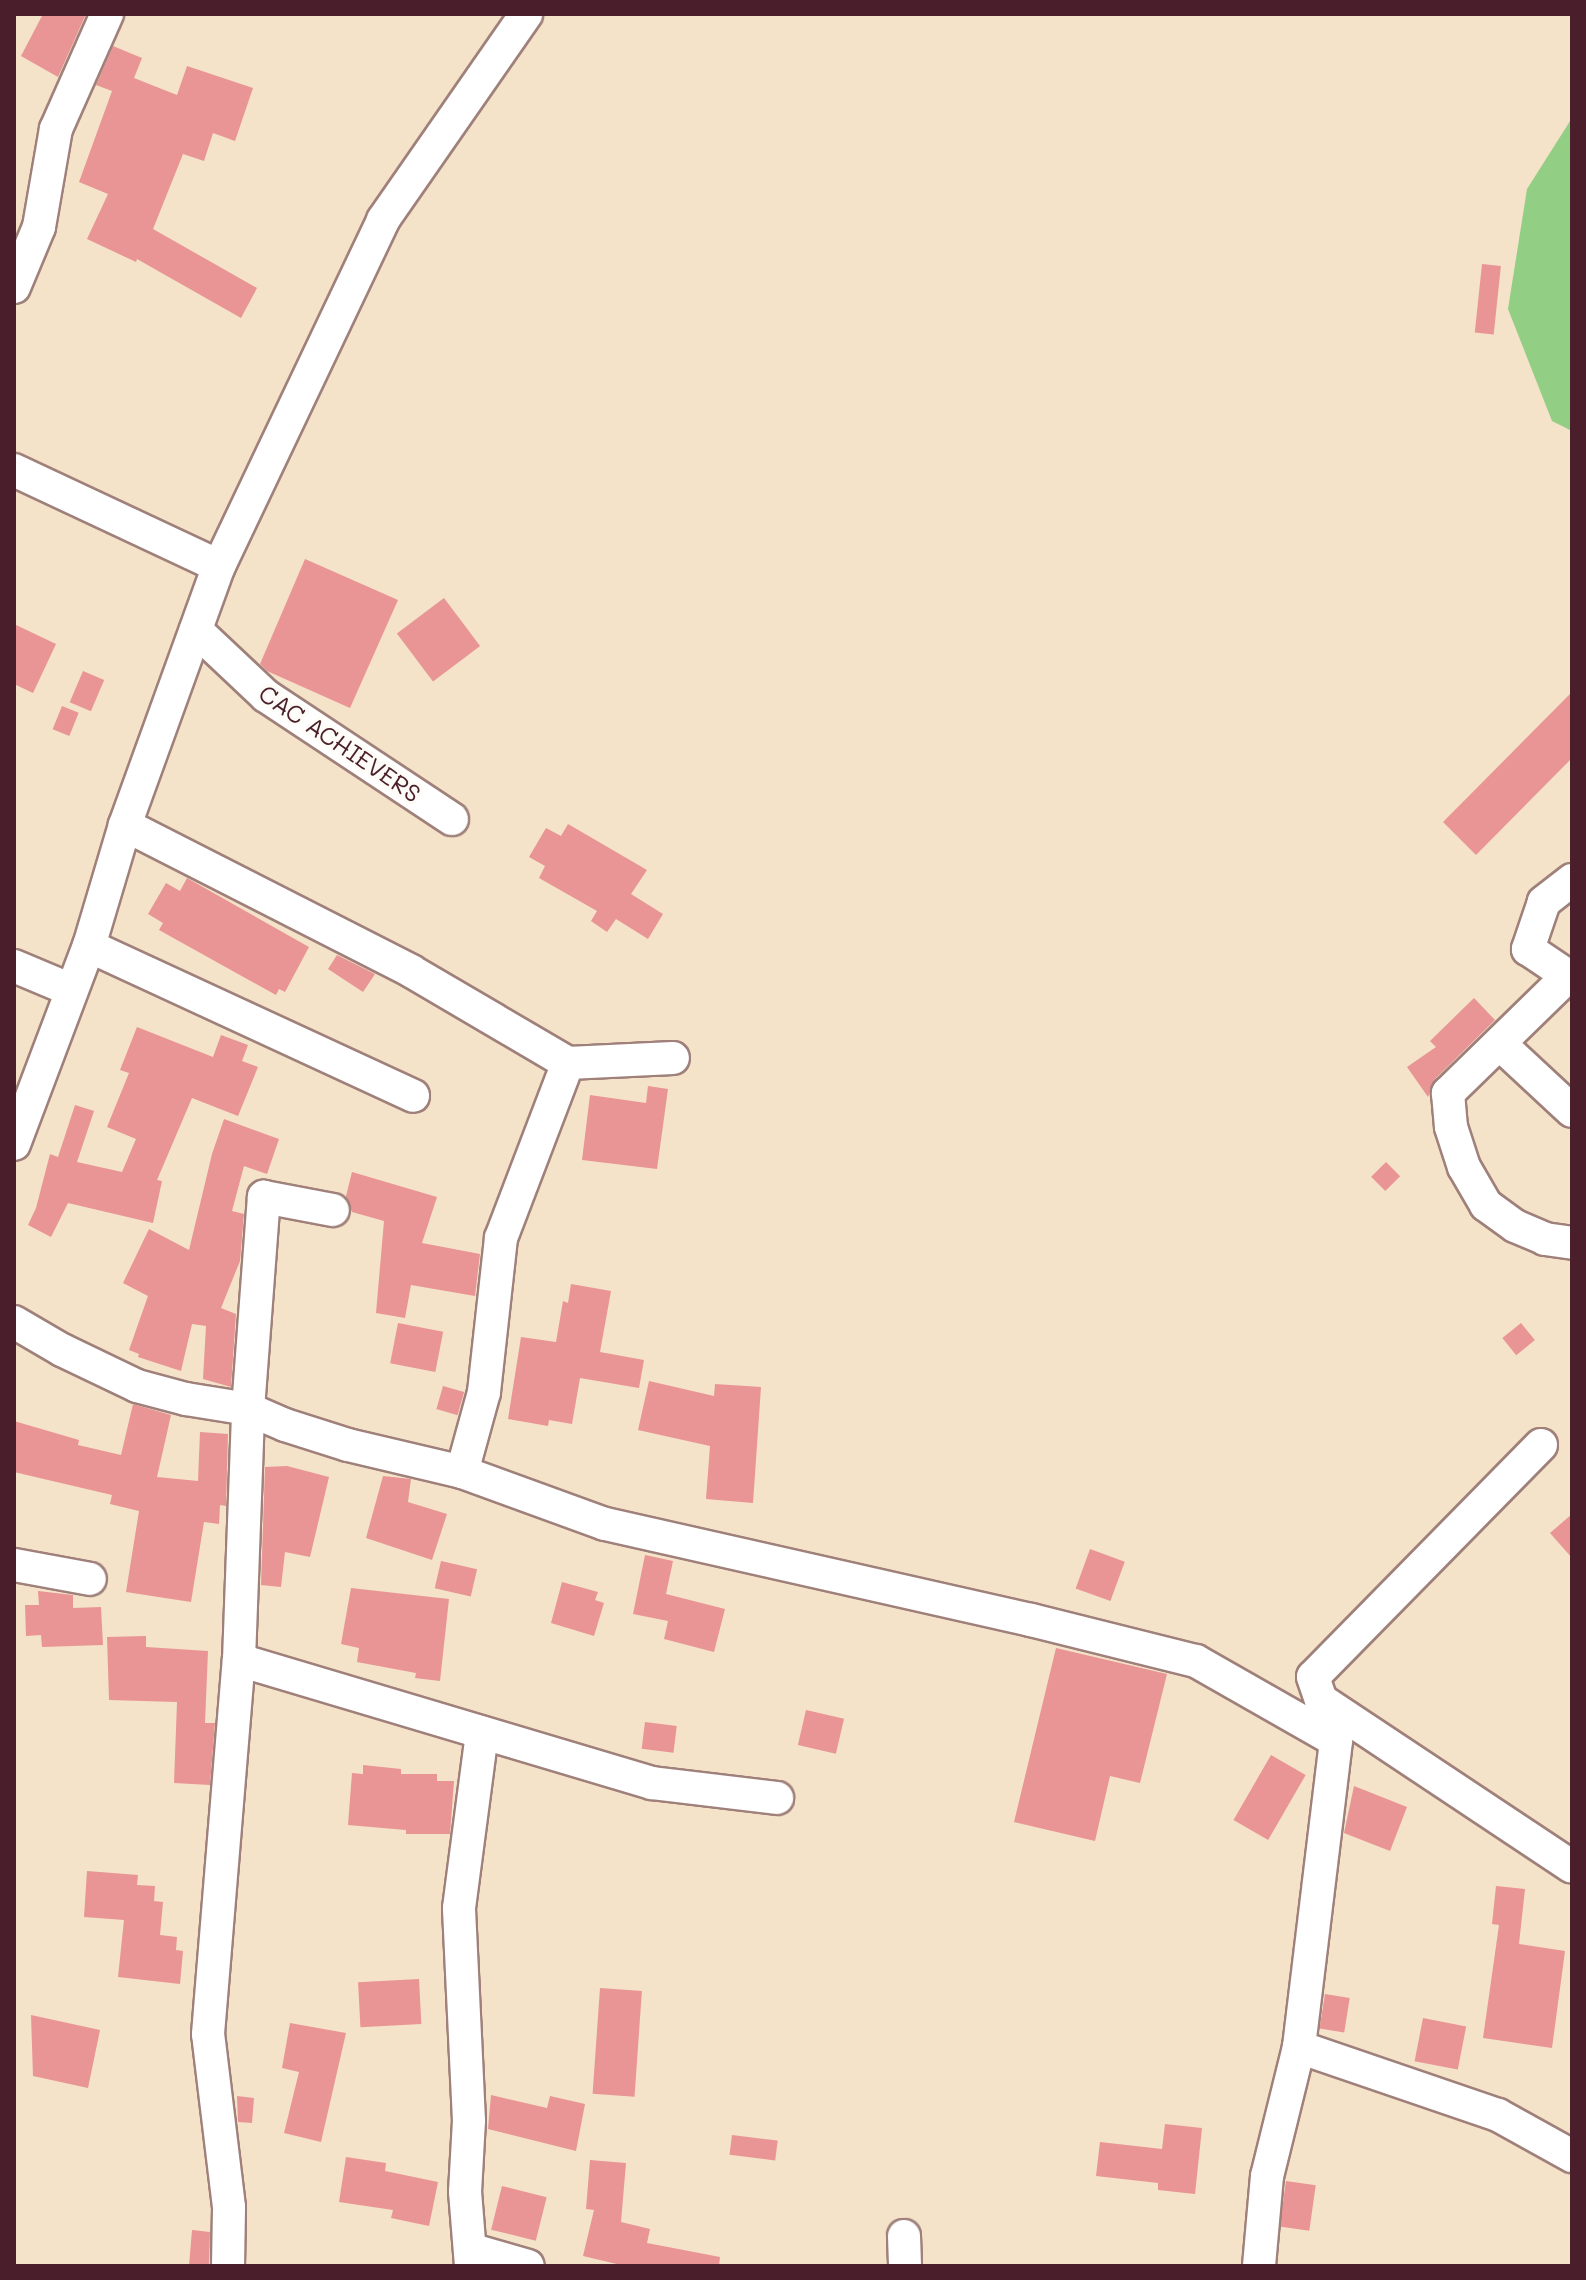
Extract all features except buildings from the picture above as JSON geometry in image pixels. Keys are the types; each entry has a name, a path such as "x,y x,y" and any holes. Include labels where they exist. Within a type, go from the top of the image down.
{"street":[{"path":"14,287 39,227 56,129 107,14"},
{"path":"14,1144 89,946 125,825 219,566 383,220 526,14"},
{"path":"14,470 219,566"},
{"name":"CAC ACHIEVERS","path":"196,630 266,696 452,819"},
{"path":"125,825 411,971 568,1063 673,1058"},
{"path":"1572,880 1544,902 1528,949 1568,976 1448,1093 1451,1127 1464,1167 1486,1205 1515,1226 1545,1239 1572,1243"},
{"path":"89,946 413,1096"},
{"path":"14,966 71,990"},
{"path":"1500,1044 1572,1111"},
{"path":"462,1472 484,1392 501,1238 568,1063"},
{"path":"228,2266 229,2207 208,2034 239,1660 248,1409 264,1197 333,1210"},
{"path":"14,1322 62,1350 137,1386 186,1399 248,1409 285,1425 348,1445 462,1472 605,1524 1196,1661 1336,1741 1299,2047 1267,2176 1259,2266"},
{"path":"1541,1445 1313,1677 1321,1700 1572,1867"},
{"path":"14,1565 90,1579"},
{"path":"239,1660 652,1783 777,1798"},
{"path":"482,1733 459,1908 469,2121 465,2192 472,2258 528,2266"},
{"path":"1299,2047 1498,2115 1572,2156"}],"green space":[{"path":"1572,118 1572,431 1552,421 1508,309 1527,189"}]}
